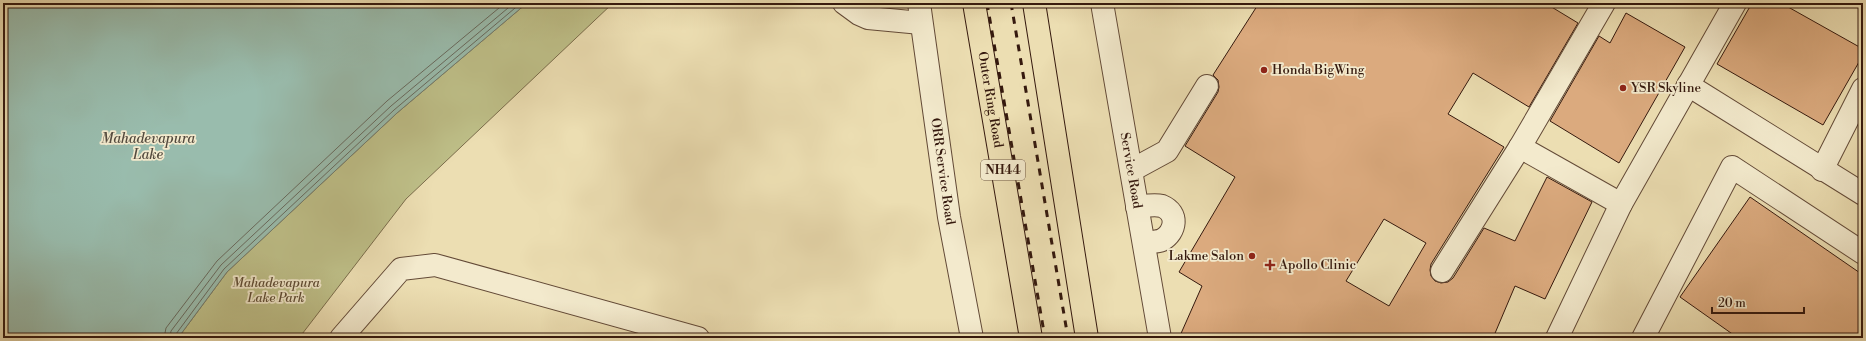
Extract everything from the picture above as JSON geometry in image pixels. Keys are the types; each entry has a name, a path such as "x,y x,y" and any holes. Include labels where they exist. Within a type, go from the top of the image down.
{"highway":[{"name":"Outer Ring Road","path":"974,3 1031,338"},
{"path":"1034,3 1086,338"}],"street":[{"path":"844,3 859,14 868,18 920,13"},
{"name":"Service Road","path":"1102,3 1160,338"},
{"path":"1558,338 1621,204 1735,3"},
{"path":"1442,271 1520,147 1596,6"},
{"name":"ORR Service Road","path":"920,13 949,217 972,338"},
{"path":"1688,85 1822,170 1863,194"},
{"path":"1132,170 1167,151 1207,86"},
{"path":"1822,170 1863,89"},
{"path":"1520,147 1621,204"},
{"path":"1643,338 1732,167 1863,253"},
{"path":"1138,207 1153,205 1162,206 1171,213 1174,220 1171,232 1165,238 1160,241 1144,243"},
{"path":"341,338 401,269 435,265 698,338"}],"green space":[{"name":"Mahadevapura Lake Park","path":"527,3 613,3 406,199 299,338 178,338 227,272 397,113"}],"water":[{"name":"Mahadevapura Lake","path":"3,3 527,3 397,113 227,272 178,338 3,338"}],"building":[{"path":"1259,3 1545,3 1578,23 1529,107 1473,73 1448,114 1504,147 1431,264 1431,276 1435,281 1441,283 1448,282 1453,278 1484,228 1515,241 1547,177 1592,202 1545,299 1515,286 1493,338 1179,338 1202,286 1179,272 1235,177 1185,146 1218,92 1218,80 1213,75","holes":["1384,219 1426,243 1389,306 1346,281"]},
{"path":"1752,3 1781,3 1863,49 1863,55 1823,125 1717,64"},
{"name":"YSR Skyline","path":"1626,13 1685,47 1619,163 1550,121 1599,36 1610,43"},
{"path":"1750,197 1863,275 1863,338 1738,338 1680,297"}],"railway":[{"path":"987,3 1045,338"},
{"path":"1011,3 1068,338"}],"place":[{"name":"Honda BigWing","path":"1264,70"},
{"name":"YSR Skyline","path":"1623,88"},
{"name":"Lakme Salon","path":"1252,256"},
{"name":"Apollo Clinic","path":"1270,265"}]}
